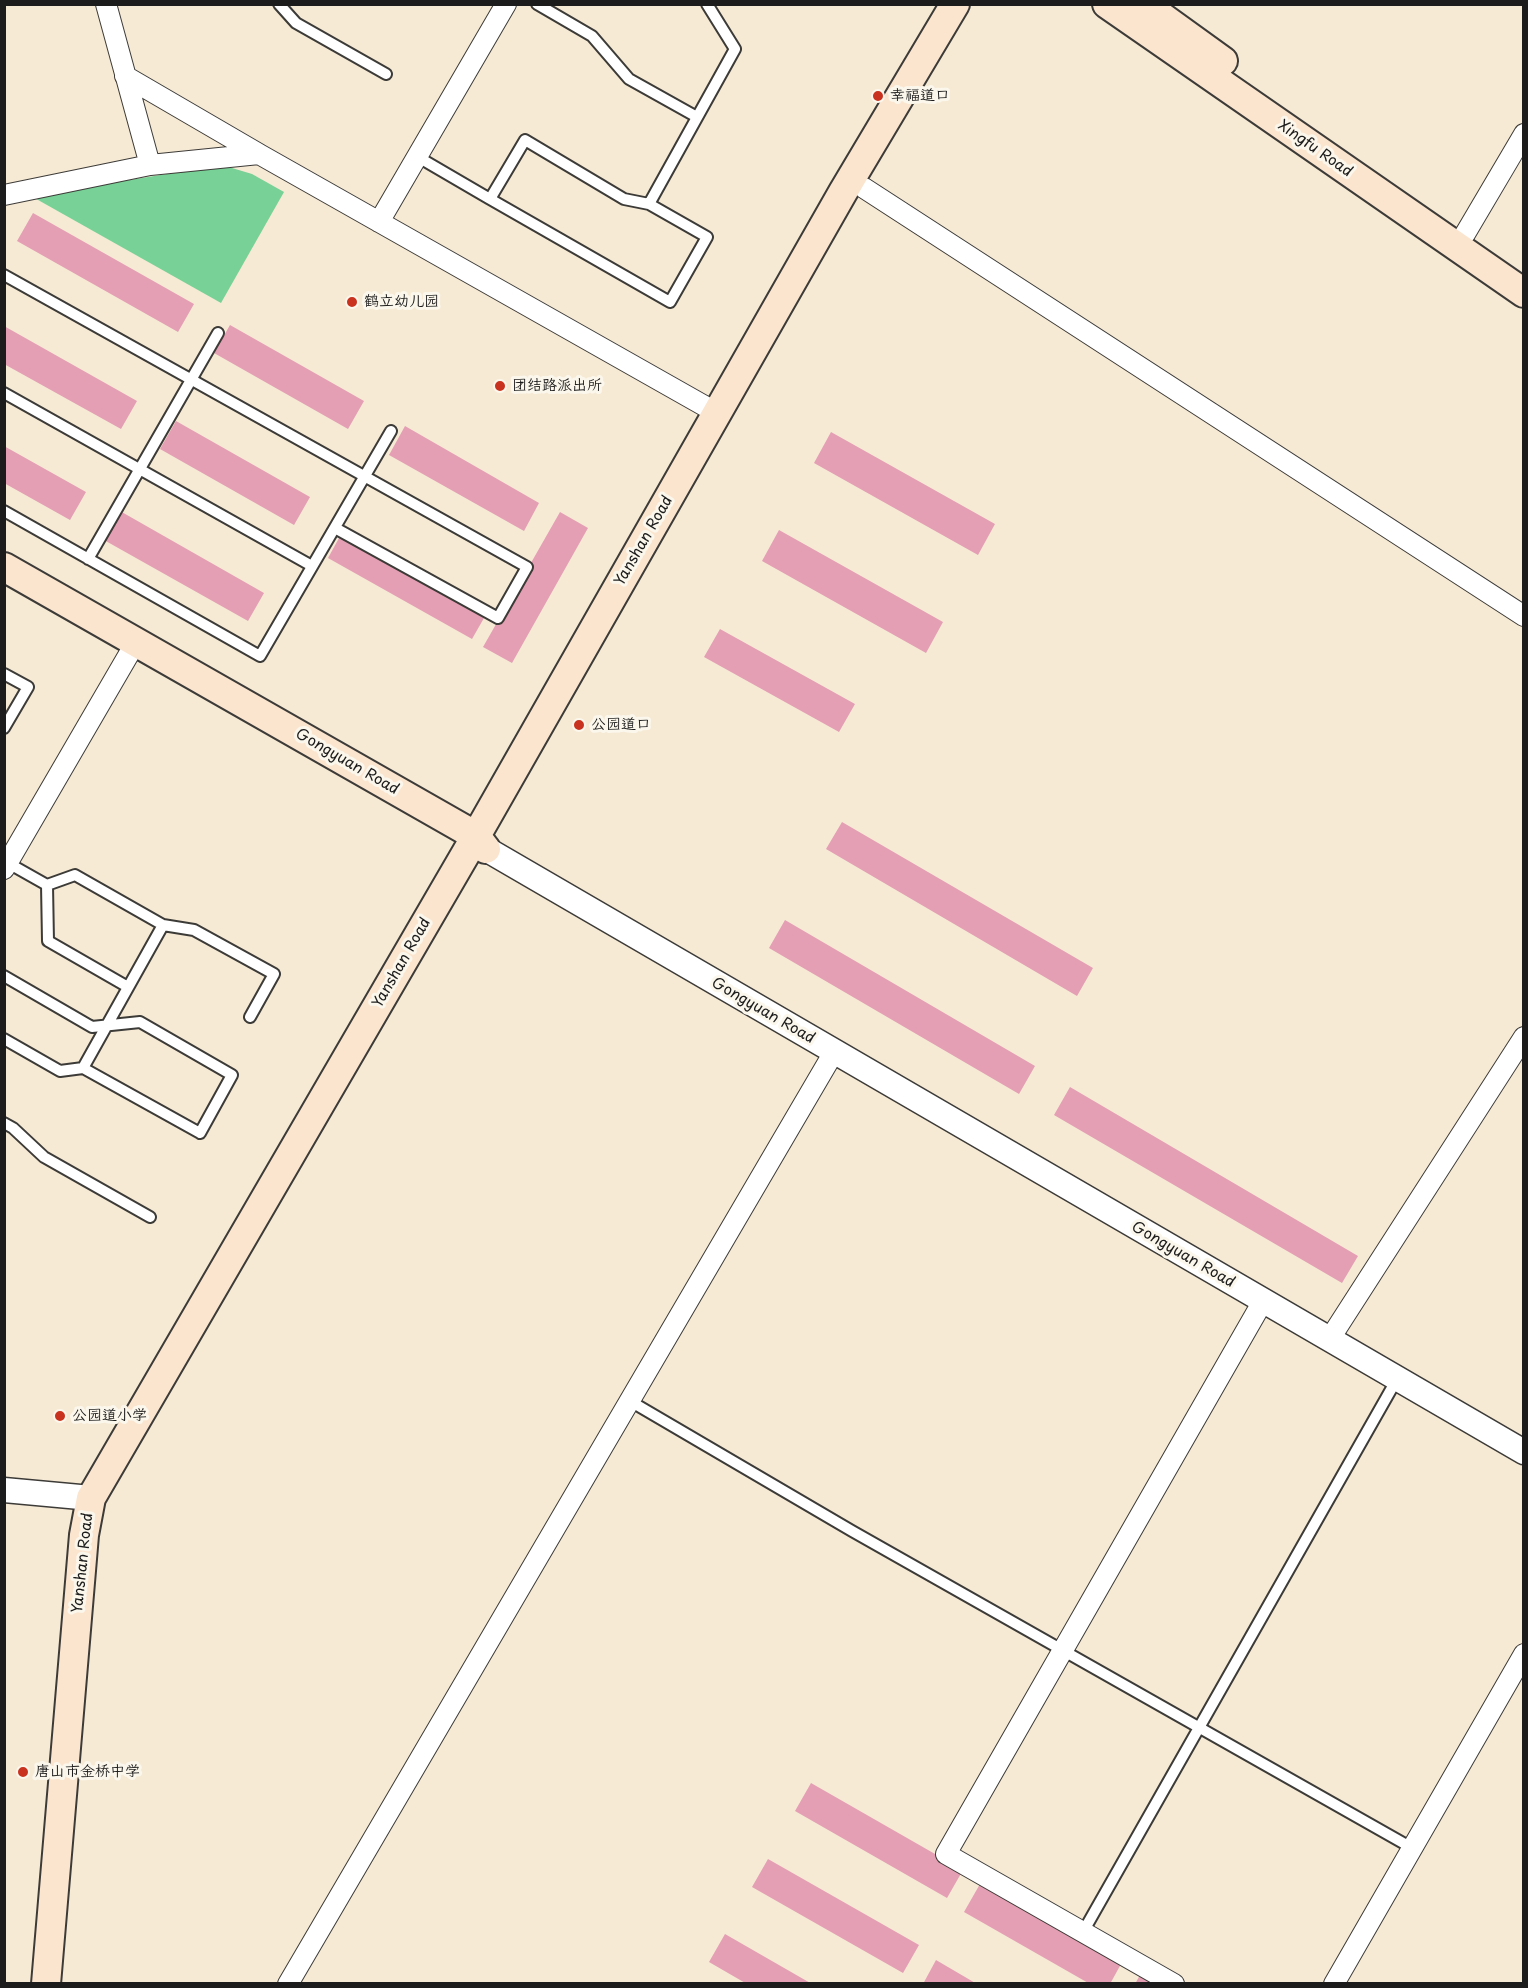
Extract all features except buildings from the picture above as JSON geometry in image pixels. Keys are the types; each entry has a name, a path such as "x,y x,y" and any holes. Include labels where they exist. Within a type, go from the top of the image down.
{"main road":[{"name":"Yanshan Road","path":"61,1983 99,1538 114,1492 481,843 717,412 843,192 955,4"},
{"name":"Yanshan Road","path":"46,1983 84,1535 91,1498 481,843 970,4"},
{"name":"Xingfu Road","path":"1107,4 1524,293"},
{"name":"Xingfu Road","path":"1144,4 1524,274"},
{"name":"Gongyuan Road","path":"4,567 481,843"}],"street":[{"path":"106,4 150,165"},
{"path":"379,222 506,4"},
{"path":"125,76 717,412"},
{"path":"1465,234 1524,134"},
{"path":"4,195 150,165 259,154"},
{"path":"864,188 1524,616"},
{"path":"6,866 136,642"},
{"name":"Gongyuan Road","path":"481,843 834,1052 1524,1452"},
{"path":"1329,1340 1524,1037"},
{"path":"288,1983 834,1052"},
{"path":"1174,1983 946,1854 1263,1301"},
{"path":"4,1490 91,1498"},
{"path":"1334,1983 1524,1654"}],"lane":[{"path":"279,4 296,23 386,74"},
{"path":"537,4 592,36 629,79 697,117"},
{"path":"649,204 735,49 707,4"},
{"path":"418,157 490,199 670,302 707,237 649,204 624,199 525,140 490,199"},
{"path":"4,275 527,567 498,618 335,528"},
{"path":"88,559 219,333"},
{"path":"4,393 312,566"},
{"path":"4,511 260,656 391,431"},
{"path":"4,674 28,687 4,728"},
{"path":"6,866 47,885 75,875 163,925 194,930 274,974 250,1017"},
{"path":"47,885 48,941 128,987"},
{"path":"83,1068 163,925"},
{"path":"4,976 92,1027 140,1022 232,1075 200,1133 83,1068 60,1071 4,1039"},
{"path":"4,1123 13,1128 44,1157 150,1217"},
{"path":"1083,1932 1397,1379"},
{"path":"630,1401 852,1531 1412,1848"}],"green space":[{"path":"222,165 252,174 284,192 221,303 31,196"}],"place":[{"name":"幸福道口","path":"878,96"},
{"name":"鹤立幼儿园","path":"352,302"},
{"name":"团结路派出所","path":"500,386"},
{"name":"公园道口","path":"579,725"},
{"name":"公园道小学","path":"60,1416"},
{"name":"唐山市金桥中学","path":"23,1772"}]}
